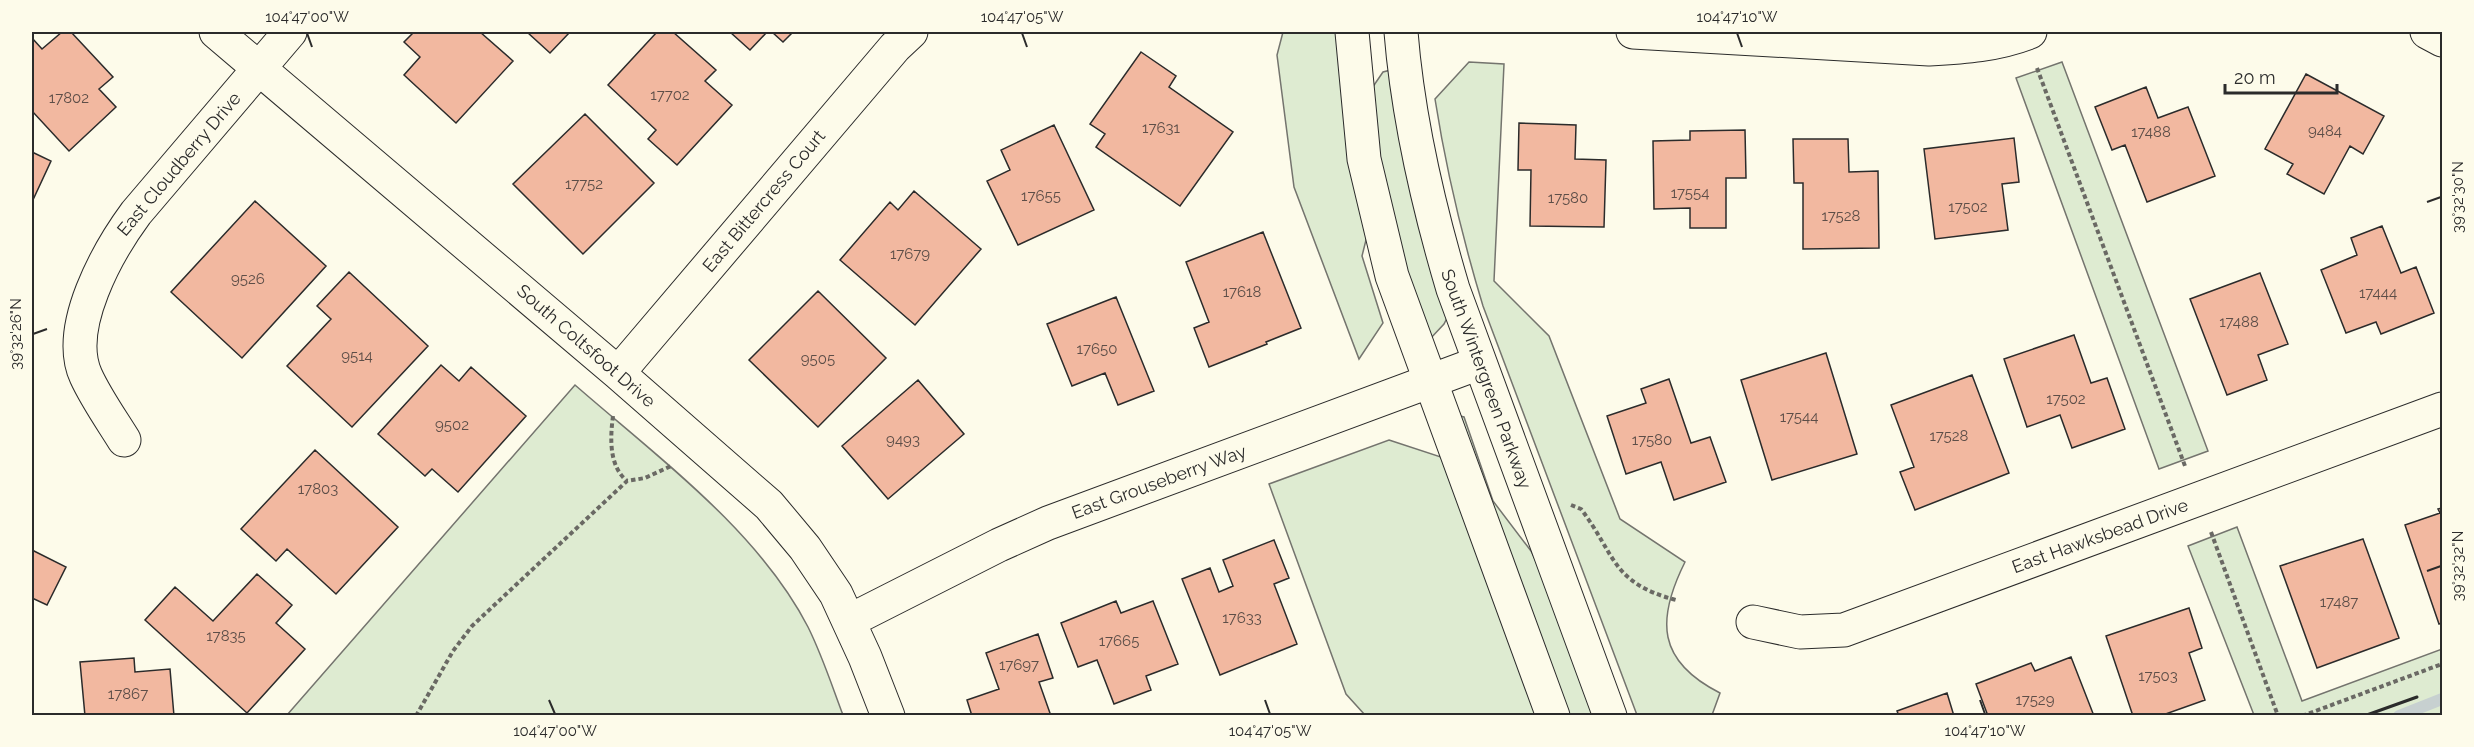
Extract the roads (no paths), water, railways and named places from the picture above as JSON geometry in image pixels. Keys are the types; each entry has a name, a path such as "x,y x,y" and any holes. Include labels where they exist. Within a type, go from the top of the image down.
{"street":[{"name":"South Coltsfoot Drive","path":"216,32 618,373 769,505 820,568 849,621 888,716"},
{"name":"East Cloudberry Drive","path":"124,440 85,375 81,353 82,327 100,270 116,241 136,213 290,32"},
{"name":"East Bittercress Court","path":"618,373 895,47 911,32"},
{"path":"1352,32 1364,159 1374,205 1403,308 1553,716"},
{"name":"South Wintergreen Parkway","path":"1401,32 1412,121 1434,226 1479,363 1610,716"},
{"path":"1633,32 1929,49 1988,44 2030,32"},
{"path":"2427,32 2442,40"},
{"name":"East Grouseberry Way","path":"849,621 999,545 1048,523 1479,363"},
{"name":"East Hawksbead Drive","path":"1753,622 1800,632 1844,630 2442,409"}],"waterway":[{"path":"2399,716 2442,699"}]}
